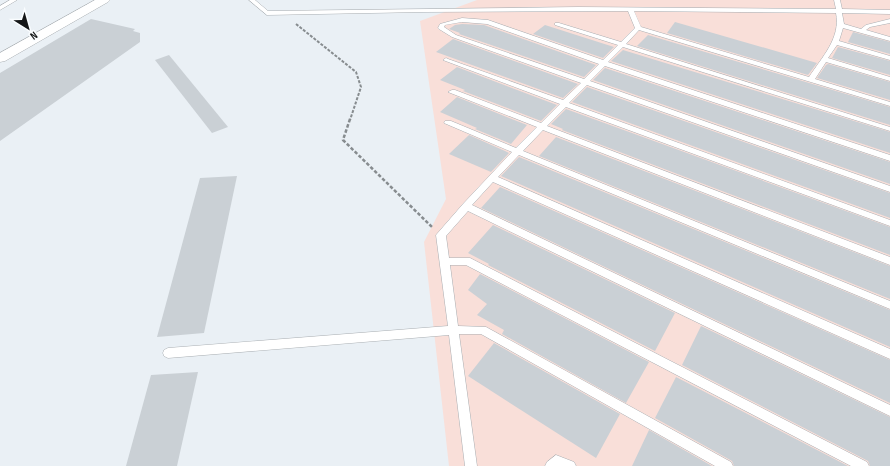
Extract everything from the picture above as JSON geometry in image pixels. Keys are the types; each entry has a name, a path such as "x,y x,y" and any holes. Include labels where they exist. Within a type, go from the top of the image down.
{"street":[{"path":"0,58 104,0"}],"lane":[{"path":"0,8 14,0"},
{"path":"252,0 267,13 630,9 681,7 890,12"},
{"path":"811,80 838,38 840,25 837,0"},
{"path":"630,9 638,28"},
{"path":"890,158 604,63 488,22 462,20 443,24 442,28 454,36 584,83 890,189"},
{"path":"862,31 868,26 890,21"},
{"path":"557,24 890,129"},
{"path":"840,25 890,38"},
{"path":"471,466 441,235 492,178 638,28"},
{"path":"638,28 890,104"},
{"path":"835,42 890,58"},
{"path":"824,59 890,79"},
{"path":"446,60 890,223"},
{"path":"452,92 890,261"},
{"path":"448,123 890,305"},
{"path":"492,178 890,354"},
{"path":"466,206 890,410"},
{"path":"444,262 467,261 863,466"},
{"path":"168,353 453,330 482,330 727,466"},
{"path":"551,466 556,461 570,466"}],"path":[{"path":"282,12 356,72 361,87 343,140 441,235"}],"shaded area":[{"path":"477,0 890,0 890,466 449,466 424,242 446,199 420,21"}],"building":[{"path":"91,19 135,29 133,31 140,33 140,42 0,141 0,73"},
{"path":"675,22 817,63 808,75 667,33"},
{"path":"455,25 484,25 596,65 584,77 459,34 460,33 449,29"},
{"path":"545,25 614,47 603,58 533,34"},
{"path":"853,32 890,42 890,54 848,42"},
{"path":"648,35 890,107 890,125 637,46"},
{"path":"453,39 578,84 563,98 436,52"},
{"path":"838,47 890,61 890,75 832,58"},
{"path":"623,50 890,132 890,153 611,61"},
{"path":"169,55 228,127 212,133 155,60"},
{"path":"828,64 890,82 890,100 817,78"},
{"path":"457,67 557,105 541,121 463,91 465,90 440,80"},
{"path":"605,68 890,162 890,184 593,80"},
{"path":"587,87 890,193 890,218 572,102"},
{"path":"457,97 527,125 511,144 440,112"},
{"path":"566,109 890,227 890,255 562,130 563,129 551,124"},
{"path":"469,135 509,153 491,172 449,154"},
{"path":"556,137 890,266 890,299 539,156"},
{"path":"519,157 890,310 890,347 501,176"},
{"path":"237,176 204,333 157,337 200,178"},
{"path":"500,187 890,360 890,403 481,208"},
{"path":"493,225 675,313 655,351 488,265 489,264 468,253"},
{"path":"480,274 649,362 626,403 502,334 504,330 477,315 487,304 468,290"},
{"path":"701,326 890,417 890,466 870,466 868,461 682,365"},
{"path":"494,343 620,414 596,458 468,376"},
{"path":"198,372 177,466 126,466 151,375"},
{"path":"676,377 848,466 734,466 732,461 655,418"},
{"path":"649,430 712,466 632,466"}]}
